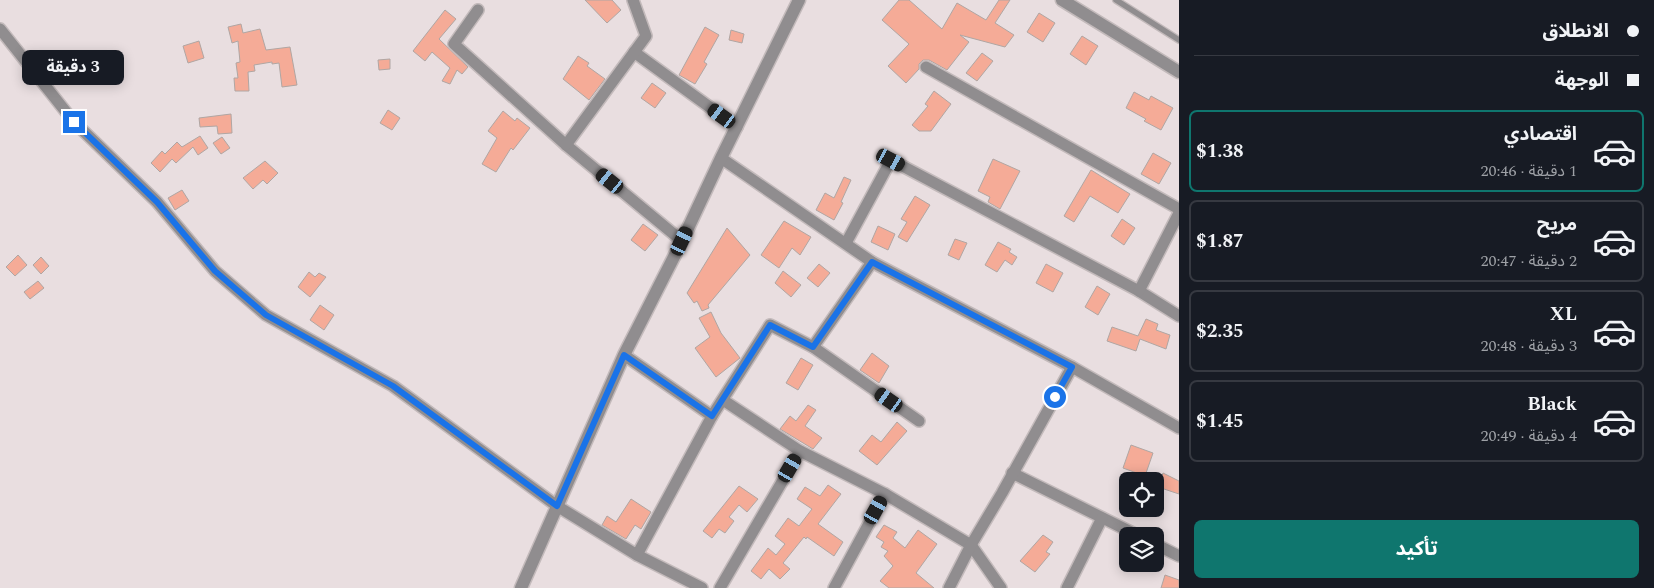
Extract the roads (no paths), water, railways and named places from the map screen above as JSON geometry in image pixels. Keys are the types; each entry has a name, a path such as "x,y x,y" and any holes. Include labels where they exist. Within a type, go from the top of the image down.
{"street":[{"path":"566,145 646,36 633,0"},
{"path":"521,588 624,355 682,241 799,0"},
{"path":"1062,0 1179,72"},
{"path":"478,10 454,44 566,145 682,241"},
{"path":"0,29 74,122 157,202 222,277 266,315 393,386 557,506 637,555 702,588"},
{"path":"634,52 737,127"},
{"path":"926,67 1179,209"},
{"path":"721,158 872,262 1072,367 1179,428"},
{"path":"846,244 891,160 1138,291 1179,316"},
{"path":"1138,291 1179,213"},
{"path":"813,347 872,262"},
{"path":"637,555 712,416 770,325 813,347 919,421"},
{"path":"624,355 712,416"},
{"path":"949,588 1072,367"},
{"path":"723,400 800,451 884,494 971,546 1002,588"},
{"path":"720,588 800,451"},
{"path":"1012,473 1121,527"},
{"path":"834,588 884,494"},
{"path":"1067,588 1102,518"},
{"path":"1164,548 1179,556"}],"lane":[{"path":"1116,0 1179,40"}]}
